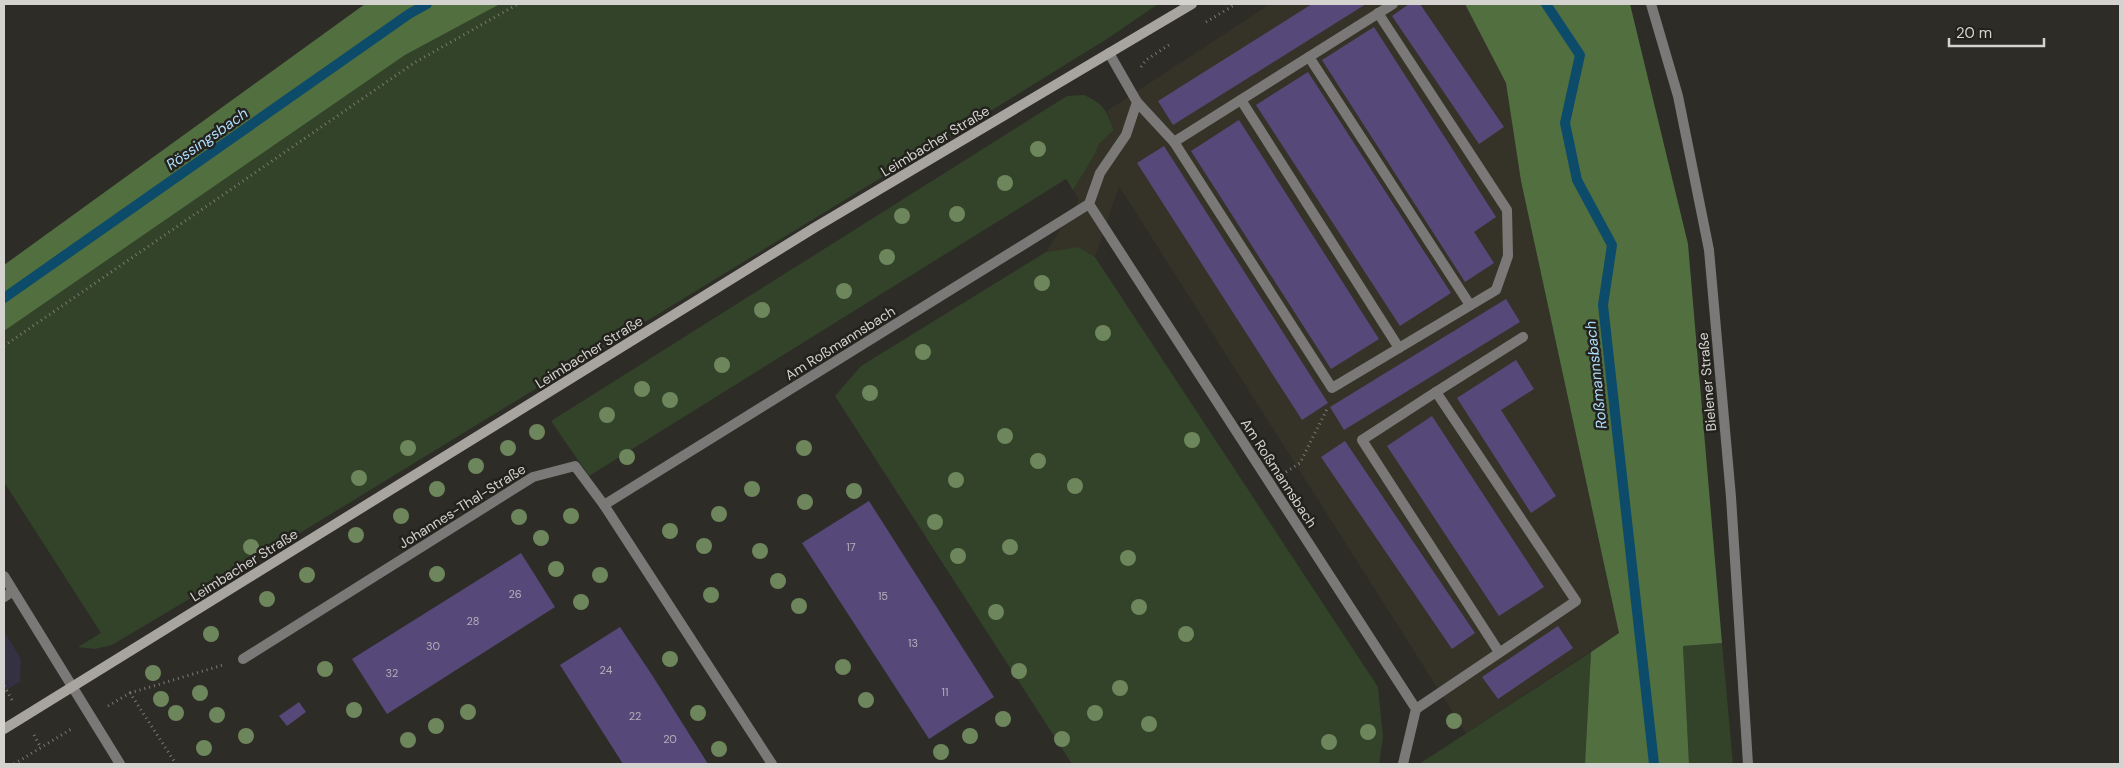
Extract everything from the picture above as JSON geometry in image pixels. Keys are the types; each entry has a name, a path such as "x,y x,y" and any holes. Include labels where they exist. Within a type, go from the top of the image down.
{"street":[{"name":"Leimbacher Straße","path":"4,729 814,228 1192,4"},
{"path":"1174,142 1393,4"},
{"name":"Bielener Straße","path":"1651,4 1678,96 1709,250 1731,497 1748,764"},
{"path":"1109,53 1137,102 1174,142 1332,388 1496,290 1508,256 1507,210 1378,13"},
{"path":"1308,57 1470,305"},
{"path":"1241,100 1399,348"},
{"path":"1090,204 1100,173 1126,135 1137,102"},
{"name":"Am Roßmannsbach","path":"604,505 1090,204 1416,709"},
{"path":"1499,652 1362,440 1523,337"},
{"path":"1403,764 1416,709 1576,601 1436,392"},
{"name":"Johannes-Thal-Straße","path":"243,659 534,477 575,466 604,505 772,764"},
{"path":"4,576 8,594 72,688 120,764"}],"path":[{"path":"4,346 414,63 518,4"},
{"path":"1203,24 1236,4"},
{"path":"1139,71 1146,60 1170,45"},
{"path":"1269,483 1300,463 1329,404 1332,388"},
{"path":"14,764 130,693 243,659"},
{"path":"130,693 176,764"}],"shaded area":[{"path":"1270,4 1465,4 1506,82 1521,181 1619,633 1466,733 1119,186 1095,257 1078,247 1046,252 1079,200 1073,190 1099,144 1114,130 1107,111"},
{"path":"4,631 21,659 20,682 4,691"}],"green space":[{"path":"365,4 500,4 405,55 4,331 4,265"},
{"path":"500,4 1158,4 1110,37 997,107 295,536 112,645 95,649 78,647 101,633 4,482 4,331 405,55"},
{"path":"1465,4 1630,4 1688,244 1722,643 1683,646 1689,764 1585,764 1591,652 1619,633 1521,181 1506,83"},
{"path":"1084,95 1096,101 1104,108 1114,130 1099,144 1073,190 1066,179 589,476 551,421 1067,96"},
{"path":"1078,247 1095,257 1378,687 1383,737 1379,764 1072,764 835,396 861,366 1046,252"},
{"path":"1722,643 1733,764 1689,764 1683,646"},
{"path":"1591,652 1585,764 1419,764"}],"building":[{"path":"1312,4 1366,4 1173,125 1158,101"},
{"path":"1409,4 1420,4 1504,127 1479,144 1392,16"},
{"path":"1374,27 1496,217 1474,232 1494,263 1465,282 1322,60"},
{"path":"1308,72 1451,293 1400,326 1256,105"},
{"path":"1239,120 1379,339 1331,369 1191,151"},
{"path":"1164,146 1328,403 1302,420 1137,163"},
{"path":"1506,299 1520,322 1344,430 1330,407"},
{"path":"1516,360 1534,389 1501,410 1556,496 1531,513 1457,398"},
{"path":"1432,416 1544,587 1499,616 1387,446"},
{"path":"1345,441 1475,633 1452,649 1321,457"},
{"path":"869,501 994,697 929,739 802,543"},
{"path":"521,553 555,607 387,714 352,659"},
{"path":"1558,626 1573,648 1498,699 1482,677"},
{"path":"620,627 708,764 623,764 560,665"},
{"path":"299,702 306,712 287,726 279,716"}],"waterway":[{"name":"Rössingsbach","path":"4,298 409,14 427,4"},
{"name":"Roßmannsbach","path":"1546,4 1580,55 1565,123 1577,180 1612,245 1603,305 1654,764"}]}
